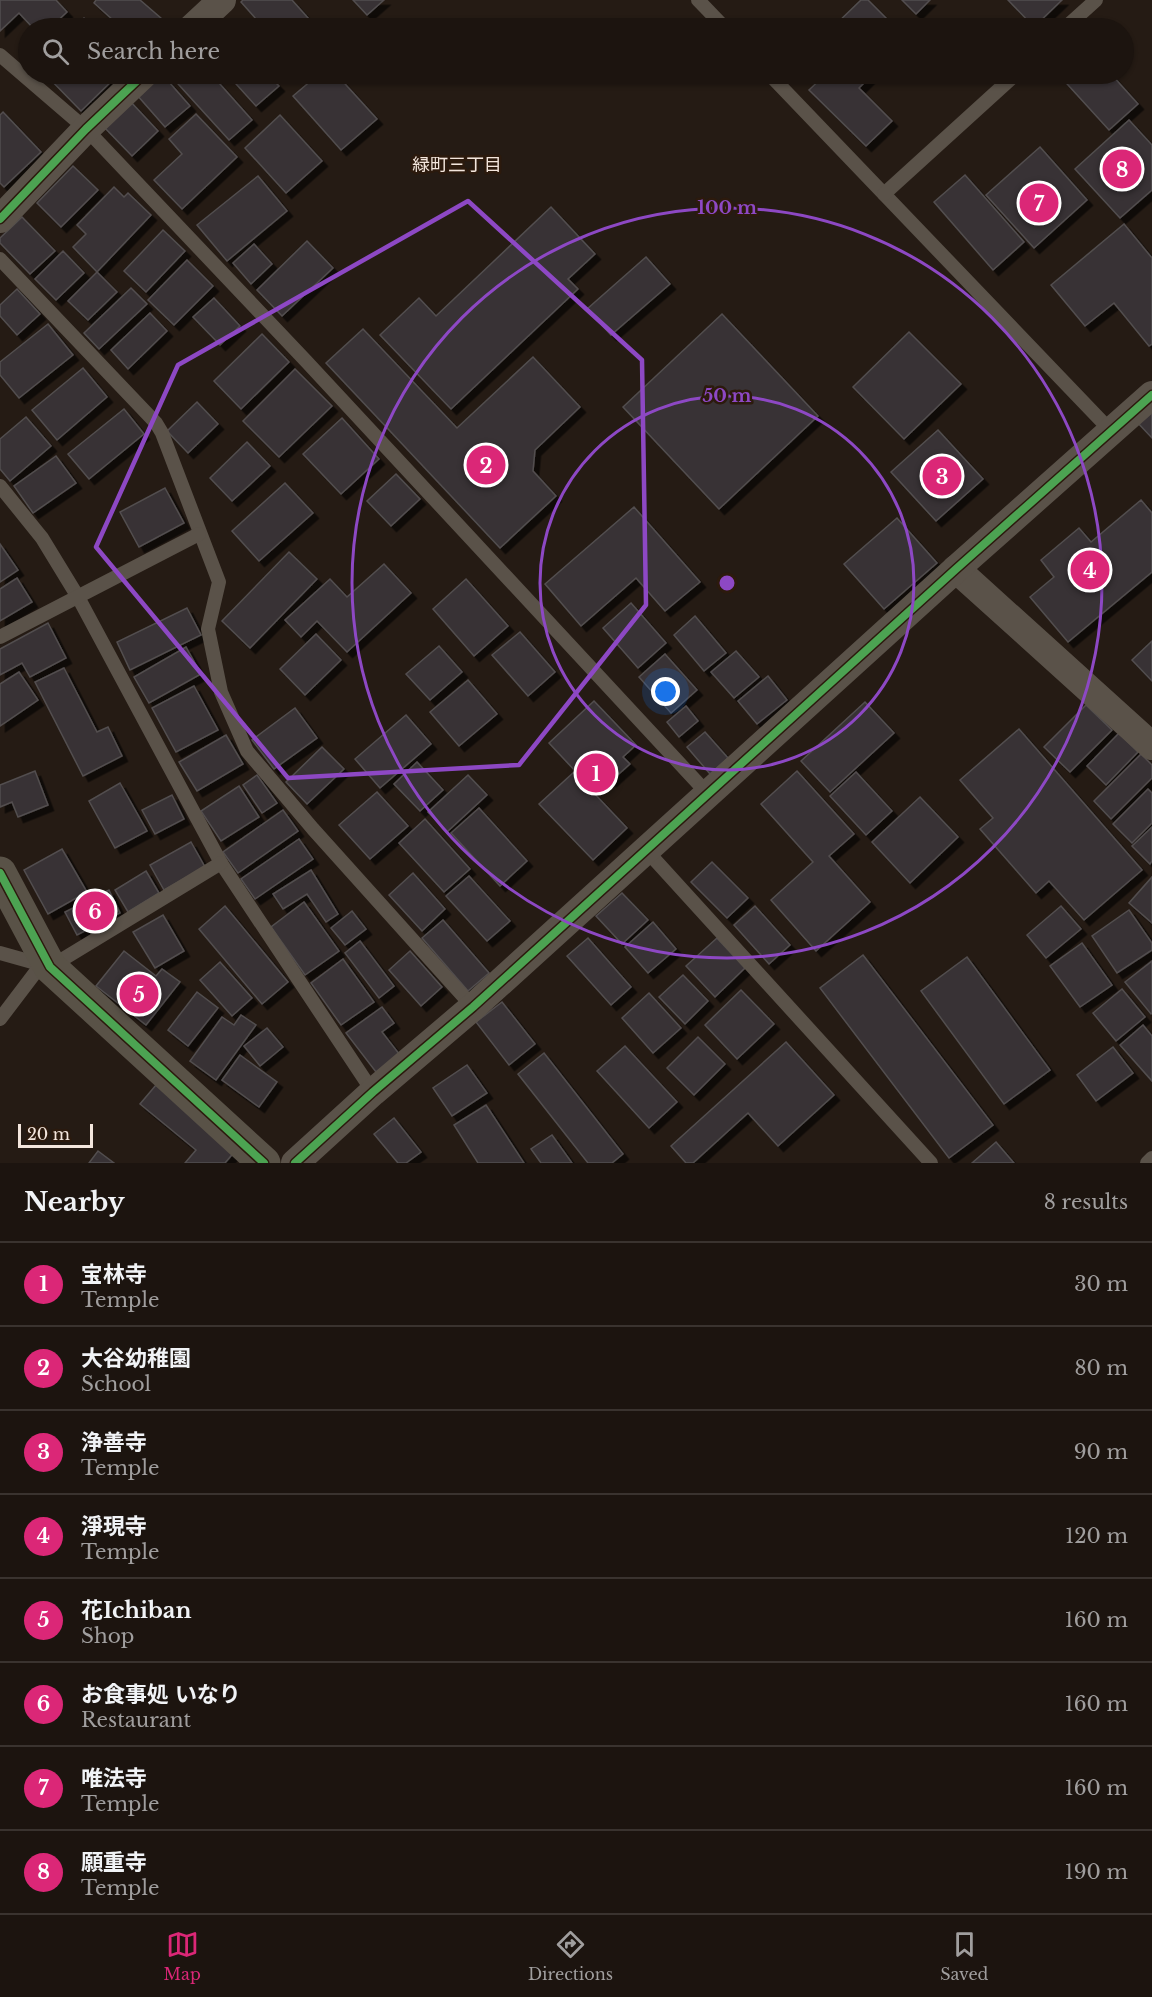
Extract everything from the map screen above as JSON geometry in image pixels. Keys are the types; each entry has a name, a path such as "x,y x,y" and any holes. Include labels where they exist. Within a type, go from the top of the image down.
{"street":[{"path":"203,18 222,0"},
{"path":"0,219 86,129 133,84"},
{"path":"295,1163 372,1092 473,1007 956,569 1152,395"},
{"path":"956,569 1152,746"},
{"path":"0,873 45,966 264,1163"}],"lane":[{"path":"698,0 715,18"},
{"path":"1076,18 1096,0"},
{"path":"0,55 18,70"},
{"path":"34,84 86,129 306,361 708,794"},
{"path":"778,84 1111,431"},
{"path":"884,194 1005,84"},
{"path":"0,259 156,423 162,433 219,582 208,629 221,692 247,751 313,829 473,1007"},
{"path":"0,486 42,538 78,597 221,864 372,1092"},
{"path":"0,637 199,534"},
{"path":"646,850 931,1163"},
{"path":"0,1019 45,966 221,864"},
{"path":"0,953 45,966"},
{"path":"1147,1163 1152,1158"}],"highlighted area":[{"path":"468,201 642,360 646,605 519,765 288,778 96,547 178,365"}],"building":[{"path":"0,0 56,0 67,12 61,18 24,18 19,13 0,31"},
{"path":"96,0 140,0 161,18 111,18 94,3"},
{"path":"243,0 292,0 308,18 255,18 241,2"},
{"path":"353,0 384,0 367,15"},
{"path":"861,0 868,0 886,18 842,18"},
{"path":"902,0 930,0 916,14"},
{"path":"1008,0 1062,0 1043,18 1025,18"},
{"path":"55,84 109,84 81,111"},
{"path":"150,84 171,84 190,106 165,127 137,95"},
{"path":"178,84 220,84 252,120 229,140"},
{"path":"236,84 277,84 279,86 256,106"},
{"path":"307,84 345,84 377,119 341,150 293,96"},
{"path":"815,84 863,84 859,88 892,121 866,146 809,90"},
{"path":"1067,84 1120,84 1138,104 1109,130"},
{"path":"130,101 158,131 132,156 103,126"},
{"path":"3,112 41,152 4,187 0,183 0,115"},
{"path":"196,114 237,157 182,209 154,180 182,154 169,139"},
{"path":"280,115 322,161 286,193 245,148"},
{"path":"1129,120 1152,145 1152,190 1120,218 1075,169"},
{"path":"1040,147 1087,200 1034,248 986,195"},
{"path":"73,166 98,190 61,227 37,203"},
{"path":"965,175 1024,242 993,270 934,202"},
{"path":"258,176 287,211 227,261 197,225"},
{"path":"114,187 124,197 128,193 151,215 97,272 73,247 86,234 77,225"},
{"path":"551,207 595,254 568,279 578,289 451,409 380,335 419,298 436,316"},
{"path":"22,217 55,251 30,274 0,243 0,238"},
{"path":"1124,224 1152,258 1152,344 1149,346 1114,303 1085,326 1051,285"},
{"path":"163,230 185,251 146,292 124,271"},
{"path":"307,241 333,268 282,316 257,290"},
{"path":"254,244 272,264 251,284 233,263"},
{"path":"63,251 84,273 56,300 35,279"},
{"path":"646,257 670,284 611,335 587,309"},
{"path":"187,260 213,286 174,325 148,300"},
{"path":"97,272 117,292 88,320 68,301"},
{"path":"131,288 147,304 99,349 84,333"},
{"path":"17,289 40,314 17,335 0,316 0,305"},
{"path":"214,298 240,326 220,345 193,317"},
{"path":"150,313 167,331 128,369 111,350"},
{"path":"722,314 818,416 719,509 623,407"},
{"path":"48,324 73,355 19,398 0,375 0,362"},
{"path":"363,329 457,428 533,357 580,407 535,450 533,471 556,496 500,548 326,363"},
{"path":"909,332 961,384 904,439 853,387"},
{"path":"262,334 289,362 241,409 214,381"},
{"path":"83,368 107,397 57,440 32,410"},
{"path":"295,369 332,406 279,457 243,421"},
{"path":"197,402 218,424 188,453 167,431"},
{"path":"1152,408 1152,438 1137,422"},
{"path":"124,409 144,434 89,479 68,454"},
{"path":"26,417 51,446 10,481 0,469 0,439"},
{"path":"342,418 379,459 341,494 303,454"},
{"path":"938,430 983,479 936,521 891,472"},
{"path":"247,442 270,466 232,501 210,478"},
{"path":"56,456 76,483 33,513 14,486"},
{"path":"396,474 420,499 391,526 367,501"},
{"path":"285,483 313,513 259,561 232,531"},
{"path":"165,488 184,523 139,547 120,512"},
{"path":"1141,500 1152,513 1152,572 1068,642 1030,597 1054,577 1041,560 1079,528 1091,542"},
{"path":"634,507 700,582 665,611 636,578 581,626 545,584"},
{"path":"897,518 937,563 884,609 844,564"},
{"path":"0,544 18,570 0,582"},
{"path":"289,552 317,579 250,648 222,621"},
{"path":"384,564 411,593 347,652 317,621 301,637 285,620 330,579 347,597"},
{"path":"17,578 32,602 0,621 0,589"},
{"path":"466,579 508,626 474,656 433,609"},
{"path":"631,603 666,643 638,668 603,628"},
{"path":"187,608 201,635 130,670 117,642"},
{"path":"695,616 726,653 704,671 674,635"},
{"path":"48,623 66,658 30,677 22,663 0,675 0,649"},
{"path":"520,632 555,672 528,696 492,655"},
{"path":"316,634 341,660 305,695 280,669"},
{"path":"1152,641 1152,681 1132,660"},
{"path":"439,646 462,672 430,700 406,674"},
{"path":"186,647 201,674 149,703 134,677"},
{"path":"736,651 759,677 734,698 711,672"},
{"path":"665,654 697,690 671,713 639,677"},
{"path":"64,668 97,732 108,727 122,756 83,776 35,682"},
{"path":"19,672 38,700 0,726 0,684"},
{"path":"768,676 787,700 757,724 738,701"},
{"path":"468,680 497,714 459,746 430,712"},
{"path":"194,686 218,730 176,752 152,708"},
{"path":"594,701 636,745 623,757 630,764 611,781 605,775 591,788 549,743"},
{"path":"865,702 894,733 830,792 801,761"},
{"path":"1086,705 1112,730 1070,772 1044,747"},
{"path":"686,706 698,721 679,737 667,722"},
{"path":"295,708 317,738 274,769 252,740"},
{"path":"406,715 431,744 380,788 355,759"},
{"path":"1019,729 1142,870 1084,920 1049,881 1036,893 980,829 993,818 960,780"},
{"path":"705,732 728,758 710,774 687,747"},
{"path":"1119,733 1138,752 1106,785 1087,766"},
{"path":"226,735 243,764 197,791 179,762"},
{"path":"322,747 344,769 307,804 286,782"},
{"path":"1141,754 1152,765 1152,778 1111,819 1094,801"},
{"path":"417,762 443,790 420,811 394,784"},
{"path":"35,771 48,805 18,817 12,802 0,807 0,785"},
{"path":"797,771 854,834 829,856 870,902 816,951 771,900 813,862 761,804"},
{"path":"574,772 627,828 593,860 539,804"},
{"path":"856,772 892,811 866,835 830,796"},
{"path":"257,775 277,803 262,813 243,785"},
{"path":"468,775 487,795 447,832 428,812"},
{"path":"120,783 147,831 115,848 89,801"},
{"path":"239,786 259,817 221,841 201,811"},
{"path":"1148,789 1152,793 1152,823 1132,843 1113,824"},
{"path":"377,792 408,826 370,859 339,825"},
{"path":"172,795 184,819 155,834 142,810"},
{"path":"920,797 958,837 910,883 872,842"},
{"path":"479,808 527,861 500,886 451,833"},
{"path":"283,810 298,831 238,873 223,852"},
{"path":"425,819 470,869 444,892 399,843"},
{"path":"1152,827 1152,861 1150,864 1132,846"},
{"path":"299,839 313,859 255,899 241,879"},
{"path":"191,842 205,867 164,890 150,865"},
{"path":"62,849 87,892 48,914 24,870"},
{"path":"712,862 748,898 727,918 691,882"},
{"path":"311,870 338,914 326,922 307,894 283,909 273,894"},
{"path":"146,871 159,893 128,912 115,890"},
{"path":"413,873 445,909 422,931 389,895"},
{"path":"469,876 510,921 487,941 446,896"},
{"path":"1152,877 1152,923 1129,903"},
{"path":"109,890 120,913 77,935 65,912"},
{"path":"622,893 648,920 622,944 596,916"},
{"path":"304,902 339,951 305,975 271,927"},
{"path":"225,906 288,982 262,1004 199,929"},
{"path":"755,906 790,945 769,964 734,925"},
{"path":"1061,906 1081,929 1046,958 1027,935"},
{"path":"1129,910 1152,943 1152,950 1117,973 1092,936"},
{"path":"352,911 366,929 345,945 331,928"},
{"path":"163,915 184,951 155,968 133,932"},
{"path":"443,920 489,973 468,991 422,938"},
{"path":"653,922 676,949 648,973 625,947"},
{"path":"588,938 631,987 611,1005 567,956"},
{"path":"717,938 745,968 715,997 686,966"},
{"path":"360,941 394,986 379,998 345,953"},
{"path":"1082,943 1112,985 1080,1007 1050,966"},
{"path":"124,951 156,976 162,969 180,982 146,1025 96,986"},
{"path":"410,951 442,987 421,1006 389,970"},
{"path":"863,955 993,1125 949,1158 820,988"},
{"path":"967,957 1050,1070 1004,1104 921,991"},
{"path":"343,959 374,1002 341,1025 311,983"},
{"path":"1152,961 1152,1013 1151,1014 1125,982"},
{"path":"220,962 252,998 232,1016 200,980"},
{"path":"683,975 708,1001 685,1024 659,997"},
{"path":"1122,989 1145,1017 1116,1041 1093,1013"},
{"path":"741,990 774,1024 737,1059 705,1025"},
{"path":"197,992 218,1008 188,1046 168,1030"},
{"path":"649,993 681,1028 653,1053 622,1018"},
{"path":"502,1002 535,1044 509,1065 476,1022"},
{"path":"382,1007 394,1023 382,1032 400,1055 376,1072 346,1033"},
{"path":"241,1015 256,1025 216,1080 190,1061 222,1017 234,1025"},
{"path":"1143,1025 1152,1036 1152,1081 1120,1045"},
{"path":"267,1028 283,1047 260,1066 244,1046"},
{"path":"698,1037 725,1064 694,1095 667,1068"},
{"path":"786,1042 834,1095 778,1146 748,1113 693,1163 686,1163 671,1146"},
{"path":"625,1046 677,1102 649,1128 597,1071"},
{"path":"1113,1047 1133,1073 1096,1101 1077,1075"},
{"path":"544,1053 623,1154 612,1163 588,1163 518,1074"},
{"path":"240,1055 277,1082 259,1107 222,1080"},
{"path":"467,1065 487,1093 452,1116 433,1088"},
{"path":"156,1085 236,1150 225,1163 185,1163 196,1150 140,1104"},
{"path":"486,1105 524,1163 478,1163 454,1125"},
{"path":"394,1118 421,1152 406,1163 398,1163 374,1134"},
{"path":"552,1135 572,1163 541,1163 531,1149"},
{"path":"996,1142 1014,1163 972,1163"},
{"path":"98,1151 114,1163 89,1163"}],"cycle path":[{"path":"0,219 86,129 133,84"},
{"path":"295,1163 373,1092 473,1007 956,569 1152,395"},
{"path":"0,873 50,967 264,1163"}],"place":[{"name":"願重寺","path":"1122,169"},
{"name":"唯法寺","path":"1039,203"},
{"name":"大谷幼稚園","path":"486,465"},
{"name":"浄善寺","path":"942,476"},
{"name":"淨現寺","path":"1090,570"},
{"name":"宝林寺","path":"596,773"},
{"name":"お食事処 いなり","path":"95,911"},
{"name":"花Ichiban","path":"139,994"}],"district":[{"name":"緑町三丁目","path":"457,165"}]}
